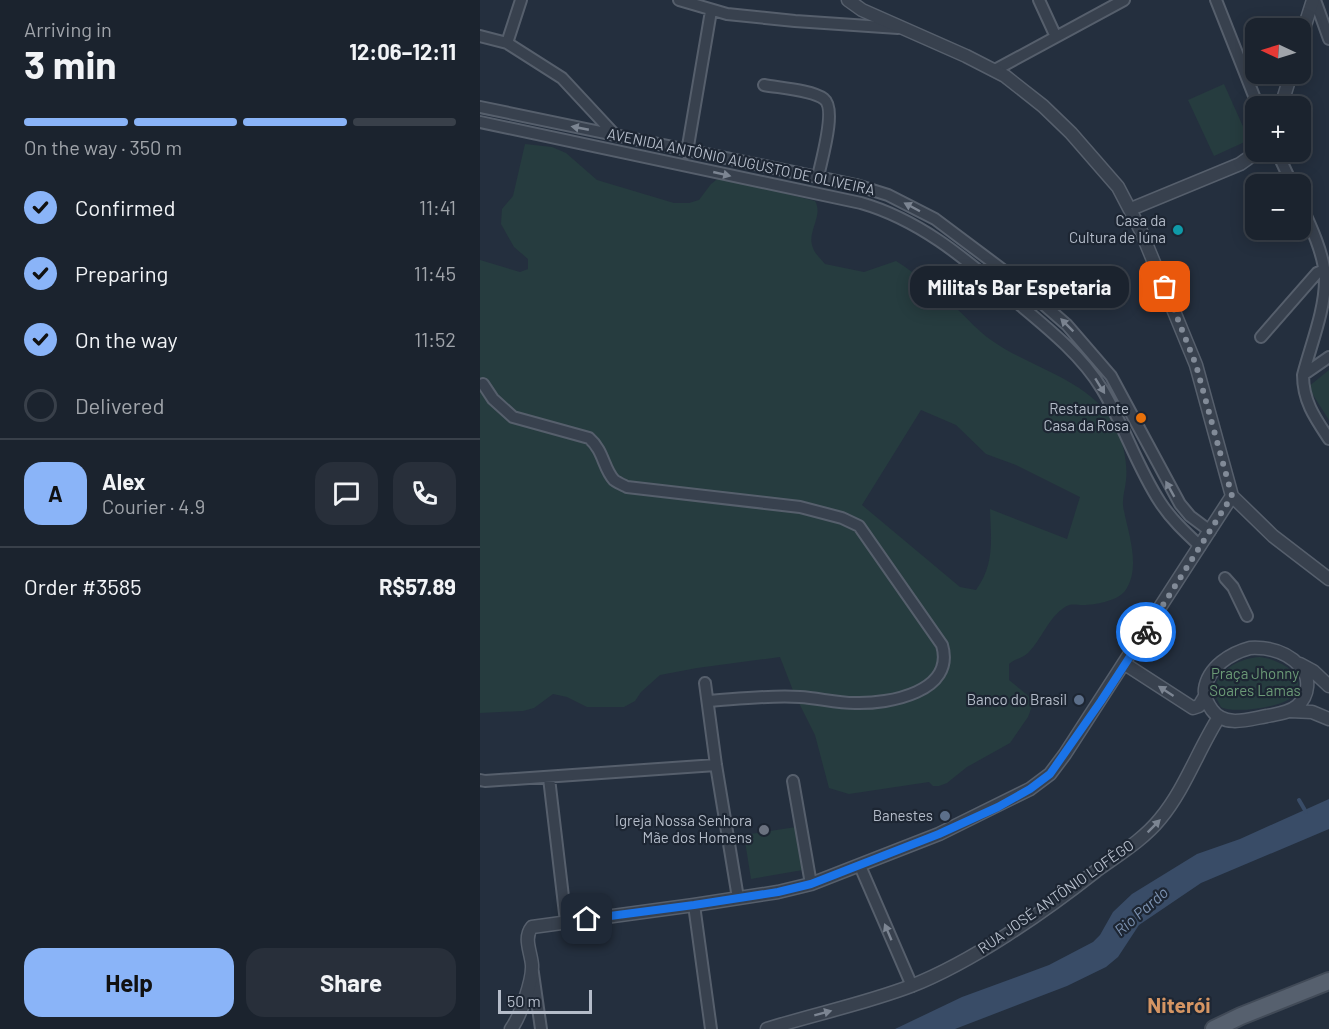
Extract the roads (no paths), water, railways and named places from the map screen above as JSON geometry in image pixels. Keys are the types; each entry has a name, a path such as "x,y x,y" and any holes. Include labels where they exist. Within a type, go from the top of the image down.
{"main road":[{"path":"1214,1029 1329,981"}],"street":[{"path":"507,43 520,0"},
{"path":"679,0 711,11 795,21 901,28"},
{"path":"848,0 862,10 995,70 1043,106 1108,174 1131,209 1196,365 1232,496 1273,536 1329,579"},
{"path":"1039,0 1056,37"},
{"path":"995,70 1124,0"},
{"path":"1216,0 1254,96"},
{"path":"1314,0 1329,39"},
{"path":"1308,18 1314,0"},
{"path":"687,152 711,11"},
{"path":"480,36 507,43 562,78 615,135"},
{"path":"764,85 811,93 822,97 827,102 830,119 818,177"},
{"name":"AVENIDA ANTÔNIO AUGUSTO DE OLIVEIRA","path":"480,107 687,152 818,177 888,195 935,219 980,251 1054,313 1088,347 1111,376 1175,497 1190,516 1210,531"},
{"name":"AVENIDA ANTÔNIO AUGUSTO DE OLIVEIRA","path":"480,122 861,203 897,216 929,233 976,267 1083,362 1113,408 1161,504 1174,522 1200,546"},
{"path":"1131,209 1245,160"},
{"path":"1311,234 1324,270 1324,290 1303,375 1303,385 1308,406 1329,439"},
{"path":"1261,337 1317,273 1324,270"},
{"path":"1303,375 1329,357"},
{"path":"483,384 493,399 513,417 589,438 595,442 615,481 627,488 800,507 842,518 860,526 942,645 945,656 943,669 932,685 883,702 853,703 800,697 708,701"},
{"path":"541,1029 528,938 529,930 536,925 694,905 811,884 939,834 998,807 1041,782 1065,754 1232,496"},
{"path":"1225,578 1233,587 1247,616"},
{"path":"1125,664 1193,708 1199,706 1205,696 1207,683 1217,666 1241,651 1260,648 1280,652 1313,671 1329,686"},
{"path":"1290,711 1302,701 1308,686 1304,670 1297,662"},
{"path":"705,683 738,898"},
{"path":"1205,696 1209,707 1219,717 1236,721 1290,711 1312,712 1329,719"},
{"name":"RUA JOSÉ ANTÔNIO LOFÊGO","path":"767,1029 912,986 970,956 1023,923 1084,880 1160,820 1219,717"},
{"path":"482,781 716,765"},
{"path":"549,778 566,922"},
{"path":"793,781 811,884"},
{"path":"860,866 912,986"},
{"path":"694,905 711,1029"},
{"path":"511,1029 522,1008 532,967"}],"water":[{"name":"Rio Pardo","path":"1329,799 1329,829 1201,883 1139,925 1118,957 1106,967 1067,986 955,1029 895,1029 962,997 1049,965 1093,942 1100,935 1113,912 1132,894 1197,854 1240,839"}],"waterway":[{"path":"1299,800 1306,812"}],"place":[{"name":"Casa da Cultura de Iúna","path":"1178,230"},
{"name":"Milita's Bar Espetaria","path":"1165,287"},
{"name":"Restaurante Casa da Rosa","path":"1141,418"},
{"name":"Banco do Brasil","path":"1079,700"},
{"name":"Banestes","path":"945,816"},
{"name":"Igreja Nossa Senhora Mãe dos Homens","path":"764,830"}],"district":[{"name":"Niterói","path":"1179,1006"}],"park label":[{"name":"Praça Jhonny Soares Lamas","path":"1255,682"}]}
